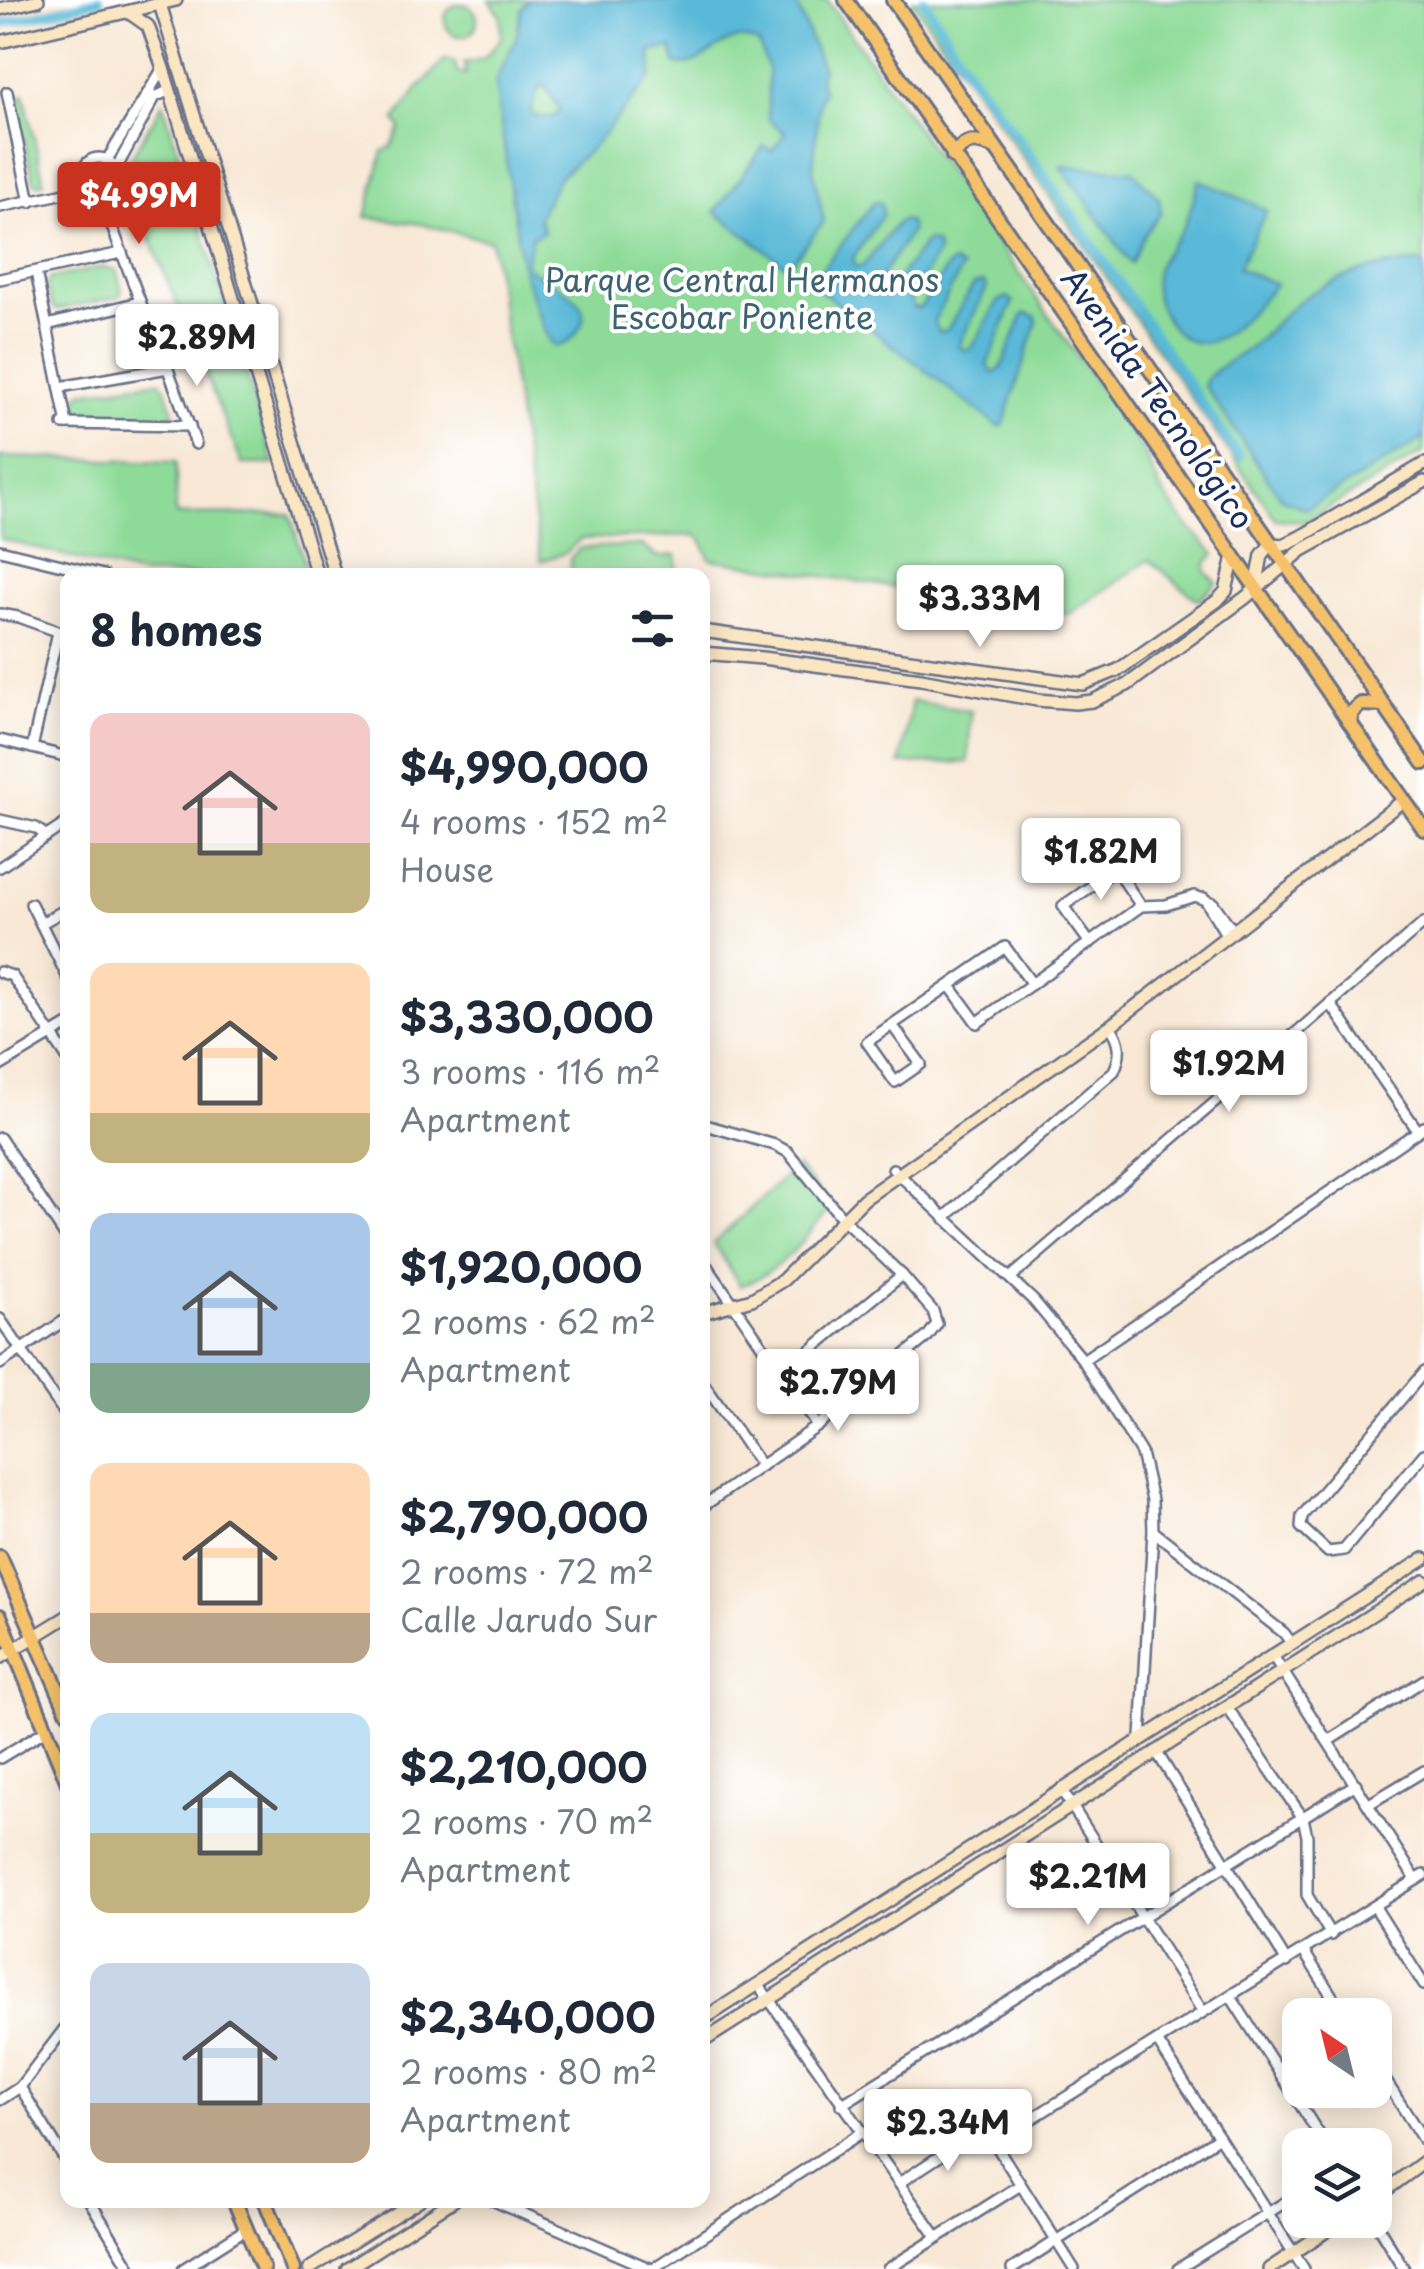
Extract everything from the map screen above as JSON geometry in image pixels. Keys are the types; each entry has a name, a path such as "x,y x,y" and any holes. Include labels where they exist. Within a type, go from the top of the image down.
{"main road":[{"name":"Avenida Tecnológico","path":"846,0 1424,829"},
{"name":"Avenida Tecnológico","path":"893,0 1424,763"},
{"path":"953,156 966,142 995,148"},
{"path":"1350,722 1352,712 1361,704 1384,705"},
{"path":"0,1557 60,1694"},
{"path":"0,1616 60,1764"},
{"path":"237,2208 263,2269"},
{"path":"268,2208 293,2269"}],"street":[{"path":"0,9 38,0"},
{"path":"0,42 176,0"},
{"path":"160,4 334,568"},
{"path":"128,12 148,26 164,72 315,568"},
{"path":"164,72 181,72"},
{"path":"107,160 164,72"},
{"path":"99,192 114,185 116,169 140,111 170,90"},
{"path":"8,91 30,202"},
{"path":"86,186 82,175 86,164 96,158 107,160 116,169"},
{"path":"0,208 86,186 99,192 146,317"},
{"path":"0,279 121,253"},
{"path":"36,272 64,424 190,426"},
{"path":"47,325 139,302"},
{"path":"160,348 196,444"},
{"path":"60,387 168,368"},
{"path":"1256,588 1262,555 1271,544 1284,545 1302,536 1424,464"},
{"path":"710,654 921,679 1037,700 1092,701 1127,684 1301,551 1424,482"},
{"path":"0,550 75,568"},
{"path":"710,632 1083,684 1118,670 1217,600 1226,590 1234,556"},
{"path":"0,614 60,633"},
{"path":"32,748 60,645"},
{"path":"806,664 810,645"},
{"path":"0,740 60,755"},
{"path":"710,1311 752,1299 784,1280 842,1218 896,1171 1110,1026 1404,800"},
{"path":"0,820 36,828 44,836"},
{"path":"0,868 60,827"},
{"path":"1090,943 1063,906 1116,868 1141,906"},
{"path":"950,986 977,1023 1141,906 1204,898 1213,904 1230,934"},
{"path":"32,904 60,961"},
{"path":"42,923 60,913"},
{"path":"1010,1278 1424,923"},
{"path":"892,1025 921,1064 895,1082 867,1042 1005,946 1032,984"},
{"path":"0,972 12,976 60,1047"},
{"path":"1084,1360 1421,1129 1330,1003"},
{"path":"944,1218 1114,1071 1120,1056 1120,1039 1110,1026"},
{"path":"0,1066 60,1029"},
{"path":"710,1126 782,1148 842,1218 934,1311 937,1324 928,1336 818,1426 710,1502"},
{"path":"0,1138 60,1228"},
{"path":"896,1171 1052,1320 1084,1360 1141,1453 1152,1500 1152,1531 1140,1738"},
{"path":"710,1271 818,1426"},
{"path":"782,1374 902,1276"},
{"path":"0,1320 60,1406"},
{"path":"0,1364 60,1323"},
{"path":"1424,1372 1302,1516 1303,1531 1328,1552 1348,1546 1424,1454"},
{"path":"710,1393 761,1466"},
{"path":"1152,1531 1234,1592 1292,1644"},
{"path":"710,2015 1424,1560"},
{"path":"710,2037 1424,1581"},
{"path":"0,1658 60,1621"},
{"path":"994,2142 1420,1878 1273,1656"},
{"path":"1328,1741 1424,1680"},
{"path":"1226,1707 1303,1818 1307,1836 1307,1895 1331,1935"},
{"path":"0,1758 46,1730"},
{"path":"1156,1750 1287,1962"},
{"path":"1369,1804 1424,1771"},
{"path":"841,2105 1356,1784"},
{"path":"1061,1789 1203,2012"},
{"path":"1375,1907 1424,1985"},
{"path":"1304,1952 1333,1998"},
{"path":"758,1984 938,2236"},
{"path":"1231,1996 1315,2128"},
{"path":"0,2100 20,2088 60,2035"},
{"path":"1156,2041 1304,2269"},
{"path":"20,2088 60,2153"},
{"path":"1392,2091 1424,2141"},
{"path":"899,2182 977,2132 983,2132 994,2142 1074,2269"},
{"path":"511,2208 652,2269 861,2133"},
{"path":"1012,2269 1220,2137"},
{"path":"1392,2186 1424,2162"},
{"path":"888,2269 1019,2186"},
{"path":"1178,2269 1282,2203"},
{"path":"94,2208 131,2269"},
{"path":"309,2269 406,2208"},
{"path":"416,2208 420,2222"},
{"path":"347,2269 442,2208"},
{"path":"184,2269 246,2229"},
{"path":"1269,2269 1317,2238"},
{"path":"1385,2238 1404,2269"}],"green space":[{"name":"Parque Central Hermanos Escobar Poniente","path":"490,0 827,0 1144,451 1160,489 1215,554 1206,564 1206,572 1217,583 1198,600 1149,560 1069,614 710,559 695,535 580,539 566,553 541,561 491,241 421,224 366,217 383,151 391,147 401,128 395,120 418,89 445,59 455,62 457,72 466,75 464,63 483,59 501,38 501,16"},
{"path":"912,0 1424,0 1424,452 1304,522 1276,519"},
{"path":"461,4 472,9 477,20 472,31 461,36 450,31 445,20 450,9"},
{"path":"24,94 44,182 37,184 16,101"},
{"path":"163,103 274,464 242,464 123,171"},
{"path":"102,267 117,270 122,292 119,297 56,310 52,306 47,284 51,278"},
{"path":"159,381 174,413 169,418 83,413 77,408 77,397 82,392"},
{"path":"0,457 176,462 176,515 290,514 306,568 113,568 0,539"},
{"path":"642,545 657,557 676,555 677,568 571,568 570,559 580,548"},
{"path":"912,701 971,711 968,762 900,764"},
{"path":"796,1166 832,1206 780,1263 740,1286 714,1243"}],"water":[{"path":"529,0 795,0 822,68 819,77 823,91 813,169 824,222 788,267 715,212 764,146 772,151 785,133 768,119 768,69 759,44 734,39 687,65 675,64 672,48 651,51 652,76 594,146 558,178 538,218 544,232 532,237 528,268 567,292 582,308 579,329 571,339 554,346 545,332 522,268 496,90 496,79 516,39 522,8","holes":["544,85 560,110 554,117 536,117 531,112 538,89"]},
{"path":"1061,166 1133,171 1159,198 1161,213 1145,233 1131,264"},
{"path":"1199,180 1267,210 1238,268 1276,284 1226,334 1197,342 1182,337 1168,322 1155,284 1156,270 1187,219"},
{"path":"875,201 881,203 883,214 853,258 855,266 863,266 903,220 909,222 911,231 882,275 884,287 894,284 926,241 935,243 938,252 910,298 913,308 921,307 948,266 953,263 962,268 934,321 939,332 947,330 974,284 984,282 987,287 960,343 961,349 973,346 998,301 1008,297 1013,302 987,365 992,373 1000,370 1023,315 1036,317 1003,426 811,283"},
{"path":"1424,263 1424,438 1306,509 1281,498 1204,385 1207,379 1252,346 1298,302 1327,285 1374,268"}],"waterway":[{"path":"0,24 99,0"},
{"path":"924,0 971,76 1239,457"}]}
